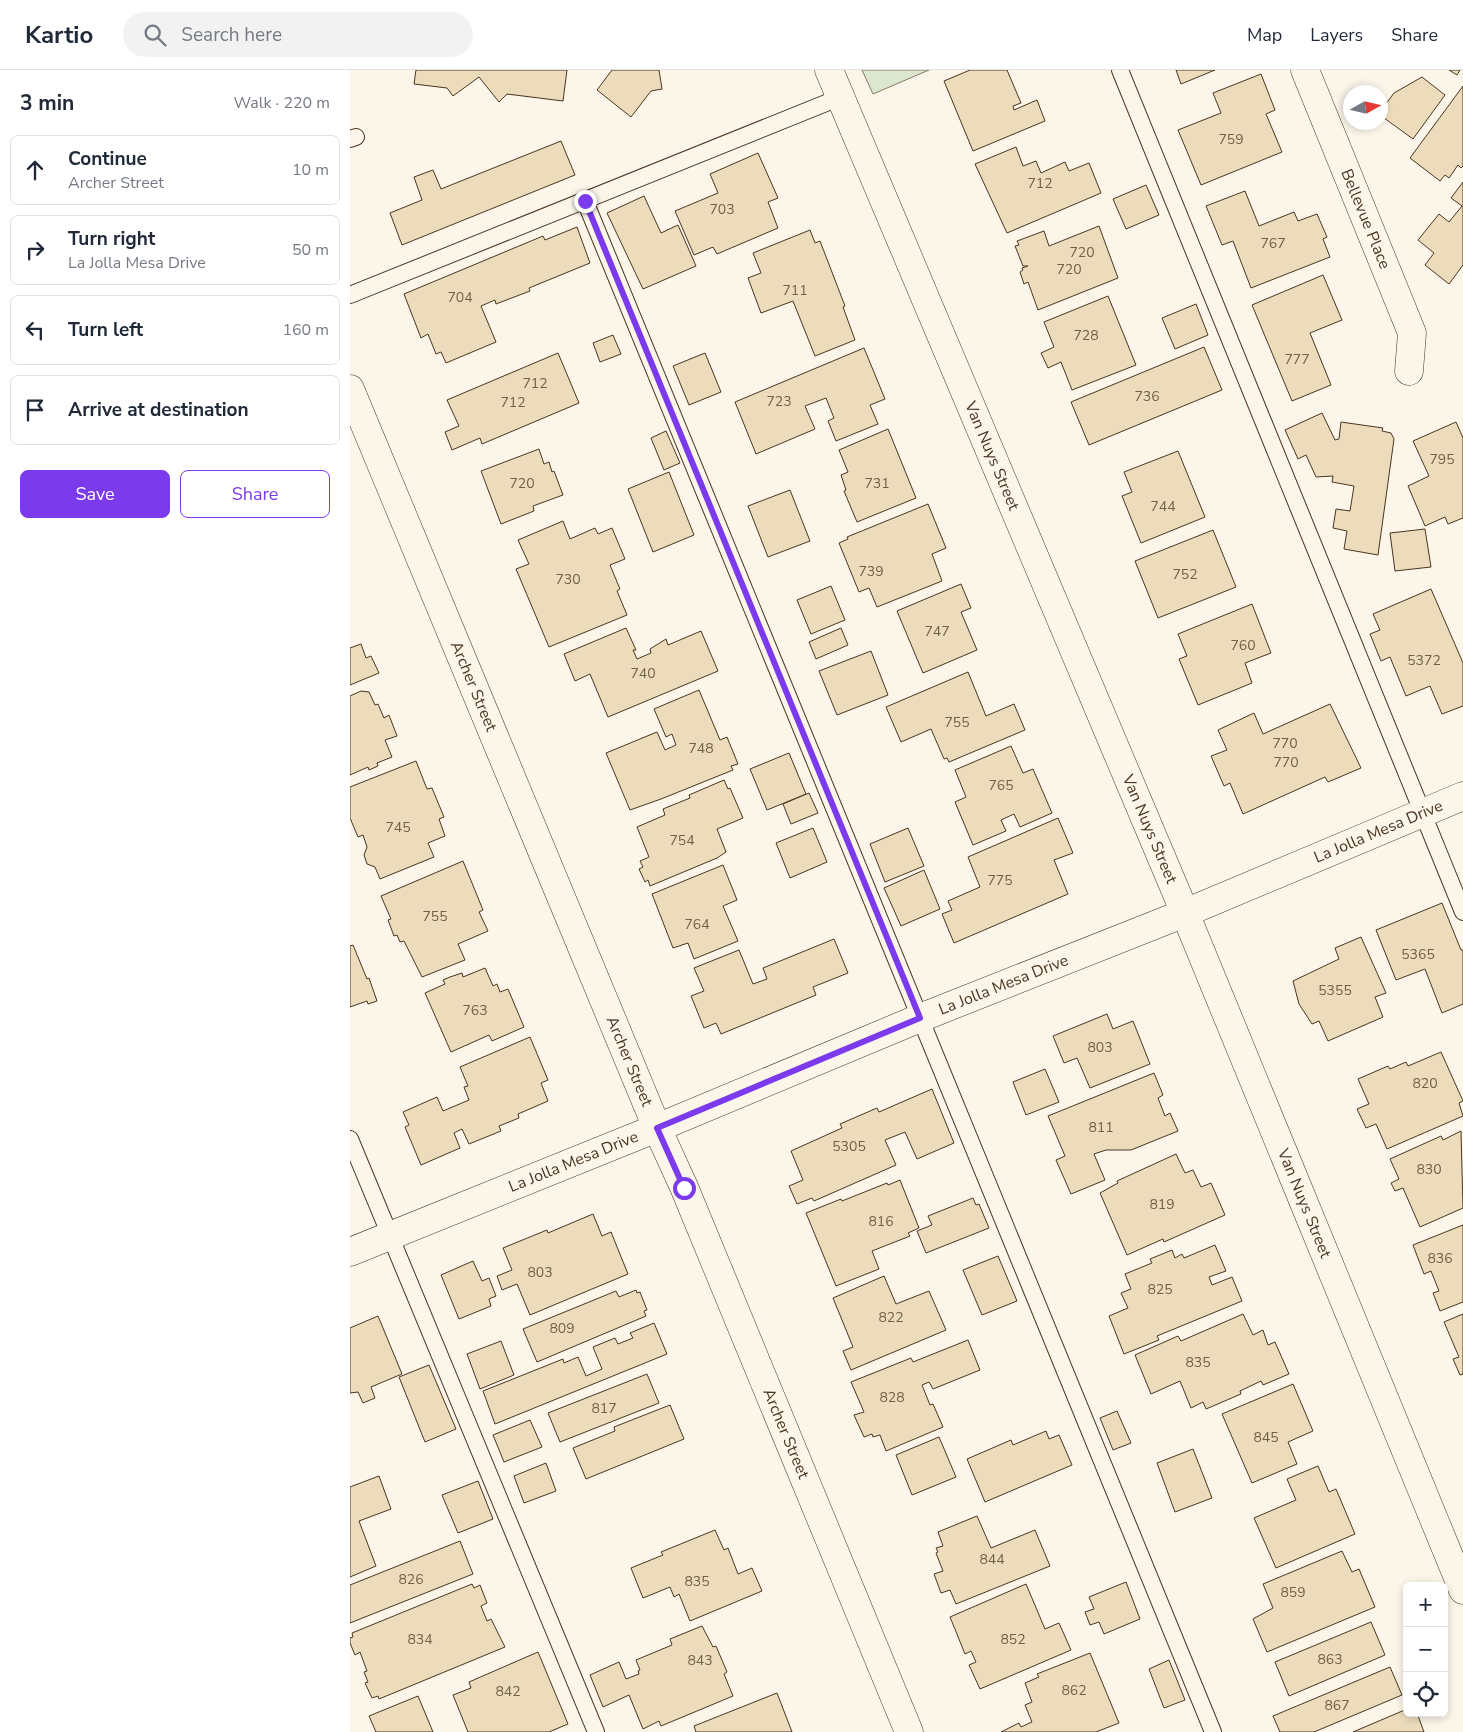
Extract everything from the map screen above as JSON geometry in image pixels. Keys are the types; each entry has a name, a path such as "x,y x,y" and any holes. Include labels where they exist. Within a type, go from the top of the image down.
{"street":[{"name":"Van Nuys Street","path":"829,70 1185,913 1463,1590"},
{"name":"Bellevue Place","path":"1305,70 1412,333 1409,371"},
{"name":"Archer Street","path":"350,389 909,1732"},
{"name":"La Jolla Mesa Drive","path":"350,1252 657,1128 920,1018 1185,913 1463,796"}],"lane":[{"path":"1120,70 1463,912"},
{"path":"354,290 585,201 841,97"},
{"path":"585,201 1213,1732"},
{"path":"350,1139 596,1732"}],"green space":[{"path":"862,70 929,70 873,94"}],"building":[{"path":"416,70 567,70 563,101 507,94 499,102 479,77 453,96 447,88 414,84"},
{"path":"612,70 659,70 662,89 651,91 631,117 597,90"},
{"path":"970,70 1007,70 1021,103 1013,106 1014,110 1037,100 1045,121 973,151 944,81"},
{"path":"1176,70 1215,70 1181,84"},
{"path":"1449,70 1460,70 1457,75"},
{"path":"1261,74 1275,110 1266,114 1282,152 1201,185 1178,130 1221,113 1213,93"},
{"path":"1422,77 1445,95 1413,139 1388,121 1388,101 1394,93"},
{"path":"1463,86 1463,166 1461,168 1458,165 1449,178 1445,175 1440,181 1410,158"},
{"path":"561,141 575,175 402,245 390,213 422,200 414,177 433,170 441,189"},
{"path":"1016,147 1023,166 1036,161 1041,173 1065,162 1069,171 1089,163 1101,193 1007,233 975,164"},
{"path":"758,153 778,198 768,202 778,228 717,254 713,247 694,255 675,211 718,193 710,174"},
{"path":"1463,182 1463,265 1449,284 1425,265 1434,253 1418,240 1439,214 1449,222 1462,206 1451,198"},
{"path":"1146,185 1159,215 1126,229 1113,199"},
{"path":"1245,191 1259,226 1294,212 1298,221 1317,214 1327,237 1323,239 1330,257 1251,288 1233,241 1222,245 1206,206"},
{"path":"644,196 661,233 678,225 696,266 643,289 607,213"},
{"path":"1099,226 1118,278 1038,310 1028,282 1024,284 1020,272 1023,270 1022,268 1028,266 1023,266 1015,246 1019,245 1017,241 1044,231 1049,246"},
{"path":"577,227 590,263 529,288 530,291 496,304 495,300 481,306 496,342 446,363 441,352 436,354 428,334 421,338 404,294 543,236 545,240"},
{"path":"810,230 815,243 820,241 845,306 843,307 855,340 815,356 793,301 761,313 748,278 761,273 753,253"},
{"path":"1323,275 1342,320 1310,333 1331,385 1292,401 1252,305"},
{"path":"1108,296 1136,365 1072,390 1061,362 1048,368 1041,353 1054,347 1044,322"},
{"path":"1196,304 1208,335 1175,349 1162,318"},
{"path":"613,335 621,354 600,362 593,343"},
{"path":"1204,347 1222,390 1089,445 1071,402"},
{"path":"864,348 885,399 870,405 878,424 836,441 828,421 834,418 826,398 805,406 815,429 756,454 735,402"},
{"path":"558,353 579,403 482,444 480,438 452,450 445,432 459,426 447,400"},
{"path":"705,353 721,392 689,405 673,366"},
{"path":"1322,413 1335,440 1339,439 1341,422 1383,428 1382,431 1391,433 1394,439 1378,555 1344,549 1347,531 1333,528 1336,509 1350,511 1354,486 1332,482 1333,476 1316,477 1306,455 1298,459 1285,430"},
{"path":"1456,422 1463,438 1463,518 1448,524 1445,517 1425,526 1408,486 1429,476 1413,441"},
{"path":"888,429 916,498 857,522 844,491 846,490 841,475 848,472 839,450"},
{"path":"666,431 680,463 664,470 651,438"},
{"path":"539,449 544,464 549,462 552,472 554,471 563,495 533,506 534,511 501,524 481,471"},
{"path":"1178,451 1205,517 1141,543 1122,496 1132,492 1124,472"},
{"path":"669,472 694,535 653,552 628,489"},
{"path":"790,490 810,541 768,557 748,506"},
{"path":"928,504 946,548 932,554 942,581 877,607 869,588 859,592 839,543 848,539 847,537"},
{"path":"563,521 570,539 595,528 598,534 612,528 625,559 610,565 620,589 617,591 627,615 549,647 516,569 529,564 518,540"},
{"path":"1425,529 1431,567 1395,571 1390,533"},
{"path":"1213,530 1236,587 1158,618 1135,561"},
{"path":"961,584 971,608 961,612 977,650 923,673 897,611"},
{"path":"831,586 845,620 811,634 797,600"},
{"path":"1431,589 1463,663 1463,706 1442,714 1430,686 1406,696 1390,657 1381,661 1370,634 1380,630 1373,614"},
{"path":"1252,604 1271,653 1245,663 1252,683 1198,705 1179,659 1187,656 1178,634"},
{"path":"626,628 636,650 633,650 637,659 651,653 650,649 666,639 668,645 701,631 718,671 608,717 590,674 575,681 564,654"},
{"path":"841,628 848,645 816,659 809,642"},
{"path":"361,644 366,658 371,656 379,673 350,685 350,648"},
{"path":"871,651 888,695 837,715 819,671"},
{"path":"968,672 986,716 1014,704 1025,730 949,762 947,758 944,759 931,729 901,742 886,707"},
{"path":"699,690 720,740 727,737 738,764 731,766 733,770 630,810 606,753 657,732 665,750 676,745 672,734 666,737 654,709"},
{"path":"361,691 369,692 375,705 378,704 384,718 389,715 397,736 385,740 392,757 377,763 378,766 369,770 368,767 350,775 350,696"},
{"path":"1330,704 1361,768 1328,782 1325,777 1243,814 1230,783 1224,786 1211,756 1227,750 1218,730 1254,713 1263,734"},
{"path":"1011,746 1023,773 1033,769 1052,813 1020,827 1014,814 1001,820 1006,831 973,845 955,802 966,797 955,770"},
{"path":"789,753 806,794 767,810 750,769"},
{"path":"416,761 427,789 432,788 444,817 439,819 445,836 428,843 434,857 380,879 375,867 367,864 364,855 367,847 363,835 358,837 350,818 350,787"},
{"path":"724,780 728,789 730,788 743,818 717,829 726,852 717,858 650,886 648,880 645,882 639,869 643,867 640,861 649,857 637,827 665,815 663,809 690,798 689,795"},
{"path":"809,793 818,813 791,824 783,804"},
{"path":"1058,818 1073,853 1054,860 1068,894 954,943 942,914 952,910 948,901 980,887 968,857"},
{"path":"813,828 827,862 790,878 776,843"},
{"path":"908,828 924,866 885,882 870,844"},
{"path":"463,861 483,910 479,912 488,931 458,944 465,960 422,977 404,941 400,942 397,935 394,936 388,920 391,919 381,896"},
{"path":"723,865 737,900 723,906 738,941 694,959 688,943 673,948 652,894"},
{"path":"924,870 940,909 901,926 884,888"},
{"path":"1442,903 1461,950 1463,950 1463,1004 1442,1013 1425,969 1396,980 1376,930"},
{"path":"1361,937 1386,993 1375,997 1383,1017 1328,1041 1319,1021 1312,1024 1299,1004 1293,981 1339,959 1335,948"},
{"path":"834,939 848,973 813,987 816,995 721,1034 716,1023 704,1028 691,996 704,991 694,968 739,950 753,984 767,979 763,968"},
{"path":"353,945 367,979 369,978 377,1001 368,1004 367,1001 350,1007 350,946"},
{"path":"485,968 493,986 497,984 500,992 508,989 524,1027 492,1041 489,1035 451,1052 425,993 445,984 443,980 450,977 462,973 463,977"},
{"path":"1107,1014 1113,1029 1133,1021 1150,1064 1090,1088 1077,1058 1064,1063 1053,1036"},
{"path":"530,1037 548,1080 541,1083 548,1101 518,1114 519,1118 499,1126 501,1131 469,1144 462,1129 454,1133 460,1148 421,1165 405,1127 409,1125 403,1112 437,1097 443,1111 469,1100 464,1087 468,1086 460,1067"},
{"path":"1441,1052 1463,1101 1459,1103 1463,1116 1387,1149 1376,1124 1366,1128 1357,1109 1369,1104 1358,1079 1388,1066 1390,1069 1406,1062 1408,1066"},
{"path":"1045,1069 1059,1102 1026,1115 1013,1082"},
{"path":"1154,1073 1163,1095 1158,1098 1165,1116 1170,1113 1178,1131 1131,1150 1106,1150 1094,1154 1105,1180 1071,1194 1056,1160 1065,1156 1048,1116"},
{"path":"932,1089 954,1143 917,1159 905,1132 885,1140 896,1165 814,1201 812,1198 797,1204 789,1186 803,1180 791,1151 842,1128 840,1124 877,1108 879,1112"},
{"path":"1461,1131 1463,1208 1420,1227 1403,1188 1395,1191 1391,1183 1399,1179 1390,1159 1441,1136 1443,1140"},
{"path":"1176,1154 1185,1173 1193,1170 1201,1187 1211,1183 1225,1215 1164,1242 1163,1239 1127,1255 1100,1193 1118,1183 1117,1181"},
{"path":"900,1180 919,1228 908,1233 910,1236 872,1251 879,1269 836,1286 806,1213 841,1199 842,1201 887,1183 888,1185"},
{"path":"973,1198 976,1205 979,1204 989,1228 926,1253 917,1231 932,1225 928,1216"},
{"path":"593,1214 602,1236 611,1232 628,1274 530,1315 517,1284 502,1290 497,1276 512,1270 503,1248 547,1230 548,1233"},
{"path":"1463,1225 1463,1302 1440,1311 1433,1293 1439,1291 1431,1271 1424,1274 1413,1245"},
{"path":"1215,1245 1226,1271 1209,1277 1212,1285 1232,1277 1242,1301 1157,1336 1159,1340 1124,1354 1109,1316 1128,1308 1121,1293 1131,1289 1125,1274 1152,1263 1150,1259 1172,1250 1175,1258 1182,1254 1184,1258"},
{"path":"998,1256 1017,1301 982,1315 963,1270"},
{"path":"473,1261 482,1281 489,1278 496,1296 489,1299 491,1306 459,1319 441,1275"},
{"path":"884,1276 896,1304 929,1291 946,1330 851,1370 843,1351 853,1347 833,1298"},
{"path":"636,1290 637,1293 640,1292 647,1310 644,1311 646,1316 537,1362 523,1329 616,1291 619,1297"},
{"path":"1243,1314 1253,1335 1263,1330 1268,1345 1275,1342 1289,1374 1263,1385 1261,1381 1240,1391 1241,1394 1206,1409 1203,1402 1191,1408 1180,1381 1151,1394 1135,1355 1178,1336 1181,1341"},
{"path":"1463,1314 1463,1374 1460,1375 1453,1359 1459,1357 1444,1322"},
{"path":"378,1316 402,1374 371,1387 375,1398 363,1403 358,1392 350,1393 350,1328"},
{"path":"654,1323 667,1354 495,1424 483,1391 563,1359 564,1363 578,1357 586,1376 602,1369 593,1347 615,1338 618,1344 633,1338 630,1333"},
{"path":"968,1340 980,1370 933,1389 929,1382 922,1385 930,1405 933,1404 943,1427 886,1451 880,1435 873,1437 872,1434 864,1437 854,1415 864,1412 851,1382 911,1358 913,1362"},
{"path":"501,1341 514,1375 480,1389 467,1354"},
{"path":"429,1365 456,1429 425,1442 399,1377"},
{"path":"647,1374 659,1403 560,1442 548,1413"},
{"path":"1293,1384 1313,1431 1288,1442 1297,1464 1252,1483 1222,1414"},
{"path":"670,1405 684,1439 586,1479 573,1448 615,1431 614,1427"},
{"path":"1117,1411 1131,1443 1113,1450 1100,1418"},
{"path":"530,1420 542,1447 504,1462 493,1435"},
{"path":"1046,1431 1049,1439 1059,1435 1072,1465 985,1502 967,1459 1011,1440 1013,1445"},
{"path":"939,1437 956,1477 912,1495 896,1455"},
{"path":"1193,1449 1212,1498 1175,1512 1157,1463"},
{"path":"546,1463 556,1491 524,1503 514,1476"},
{"path":"1318,1466 1329,1492 1336,1489 1355,1534 1276,1568 1254,1518 1296,1500 1287,1479"},
{"path":"379,1476 391,1509 359,1521 376,1566 350,1577 350,1487"},
{"path":"478,1481 493,1519 458,1533 442,1495"},
{"path":"977,1516 991,1548 1035,1530 1050,1566 956,1604 950,1590 941,1593 934,1574 943,1571 936,1553 938,1552 936,1548 943,1546 938,1532"},
{"path":"715,1530 724,1550 728,1548 738,1574 752,1568 762,1591 690,1621 679,1594 674,1597 670,1587 643,1598 631,1568 663,1555 661,1552"},
{"path":"460,1541 473,1574 350,1623 350,1585"},
{"path":"1342,1551 1352,1572 1359,1569 1375,1607 1267,1652 1253,1619 1273,1608 1263,1584"},
{"path":"1126,1582 1140,1619 1104,1634 1099,1622 1090,1625 1085,1612 1094,1609 1089,1597"},
{"path":"472,1584 474,1588 480,1585 487,1603 481,1606 487,1621 491,1619 505,1647 379,1699 378,1696 372,1698 365,1683 368,1682 364,1672 367,1671 360,1652 355,1655 350,1643 350,1638 353,1637 352,1633"},
{"path":"1026,1584 1045,1629 1059,1623 1071,1650 980,1689 969,1665 976,1662 971,1651 965,1654 950,1617"},
{"path":"1371,1622 1385,1655 1289,1696 1275,1662"},
{"path":"702,1626 713,1647 716,1646 727,1672 724,1674 733,1696 661,1726 659,1721 643,1729 629,1695 603,1707 590,1675 619,1662 626,1679 639,1674 638,1671 640,1670 636,1660 672,1645 670,1639"},
{"path":"538,1652 568,1724 549,1732 468,1732 453,1695 471,1688 469,1682"},
{"path":"1090,1653 1119,1723 1096,1732 1001,1732 1019,1723 1021,1727 1032,1722 1025,1705 1032,1702 1025,1683 1039,1677 1037,1674"},
{"path":"1169,1660 1185,1700 1164,1708 1149,1669"},
{"path":"1390,1667 1402,1695 1314,1732 1280,1732 1273,1716"},
{"path":"777,1693 792,1732 696,1732 694,1726"},
{"path":"418,1696 433,1732 376,1732 369,1716"},
{"path":"1403,1711 1403,1717 1418,1717 1424,1732 1353,1732"}],"route":[{"path":"585,201 920,1018 657,1128 684,1188"}]}
